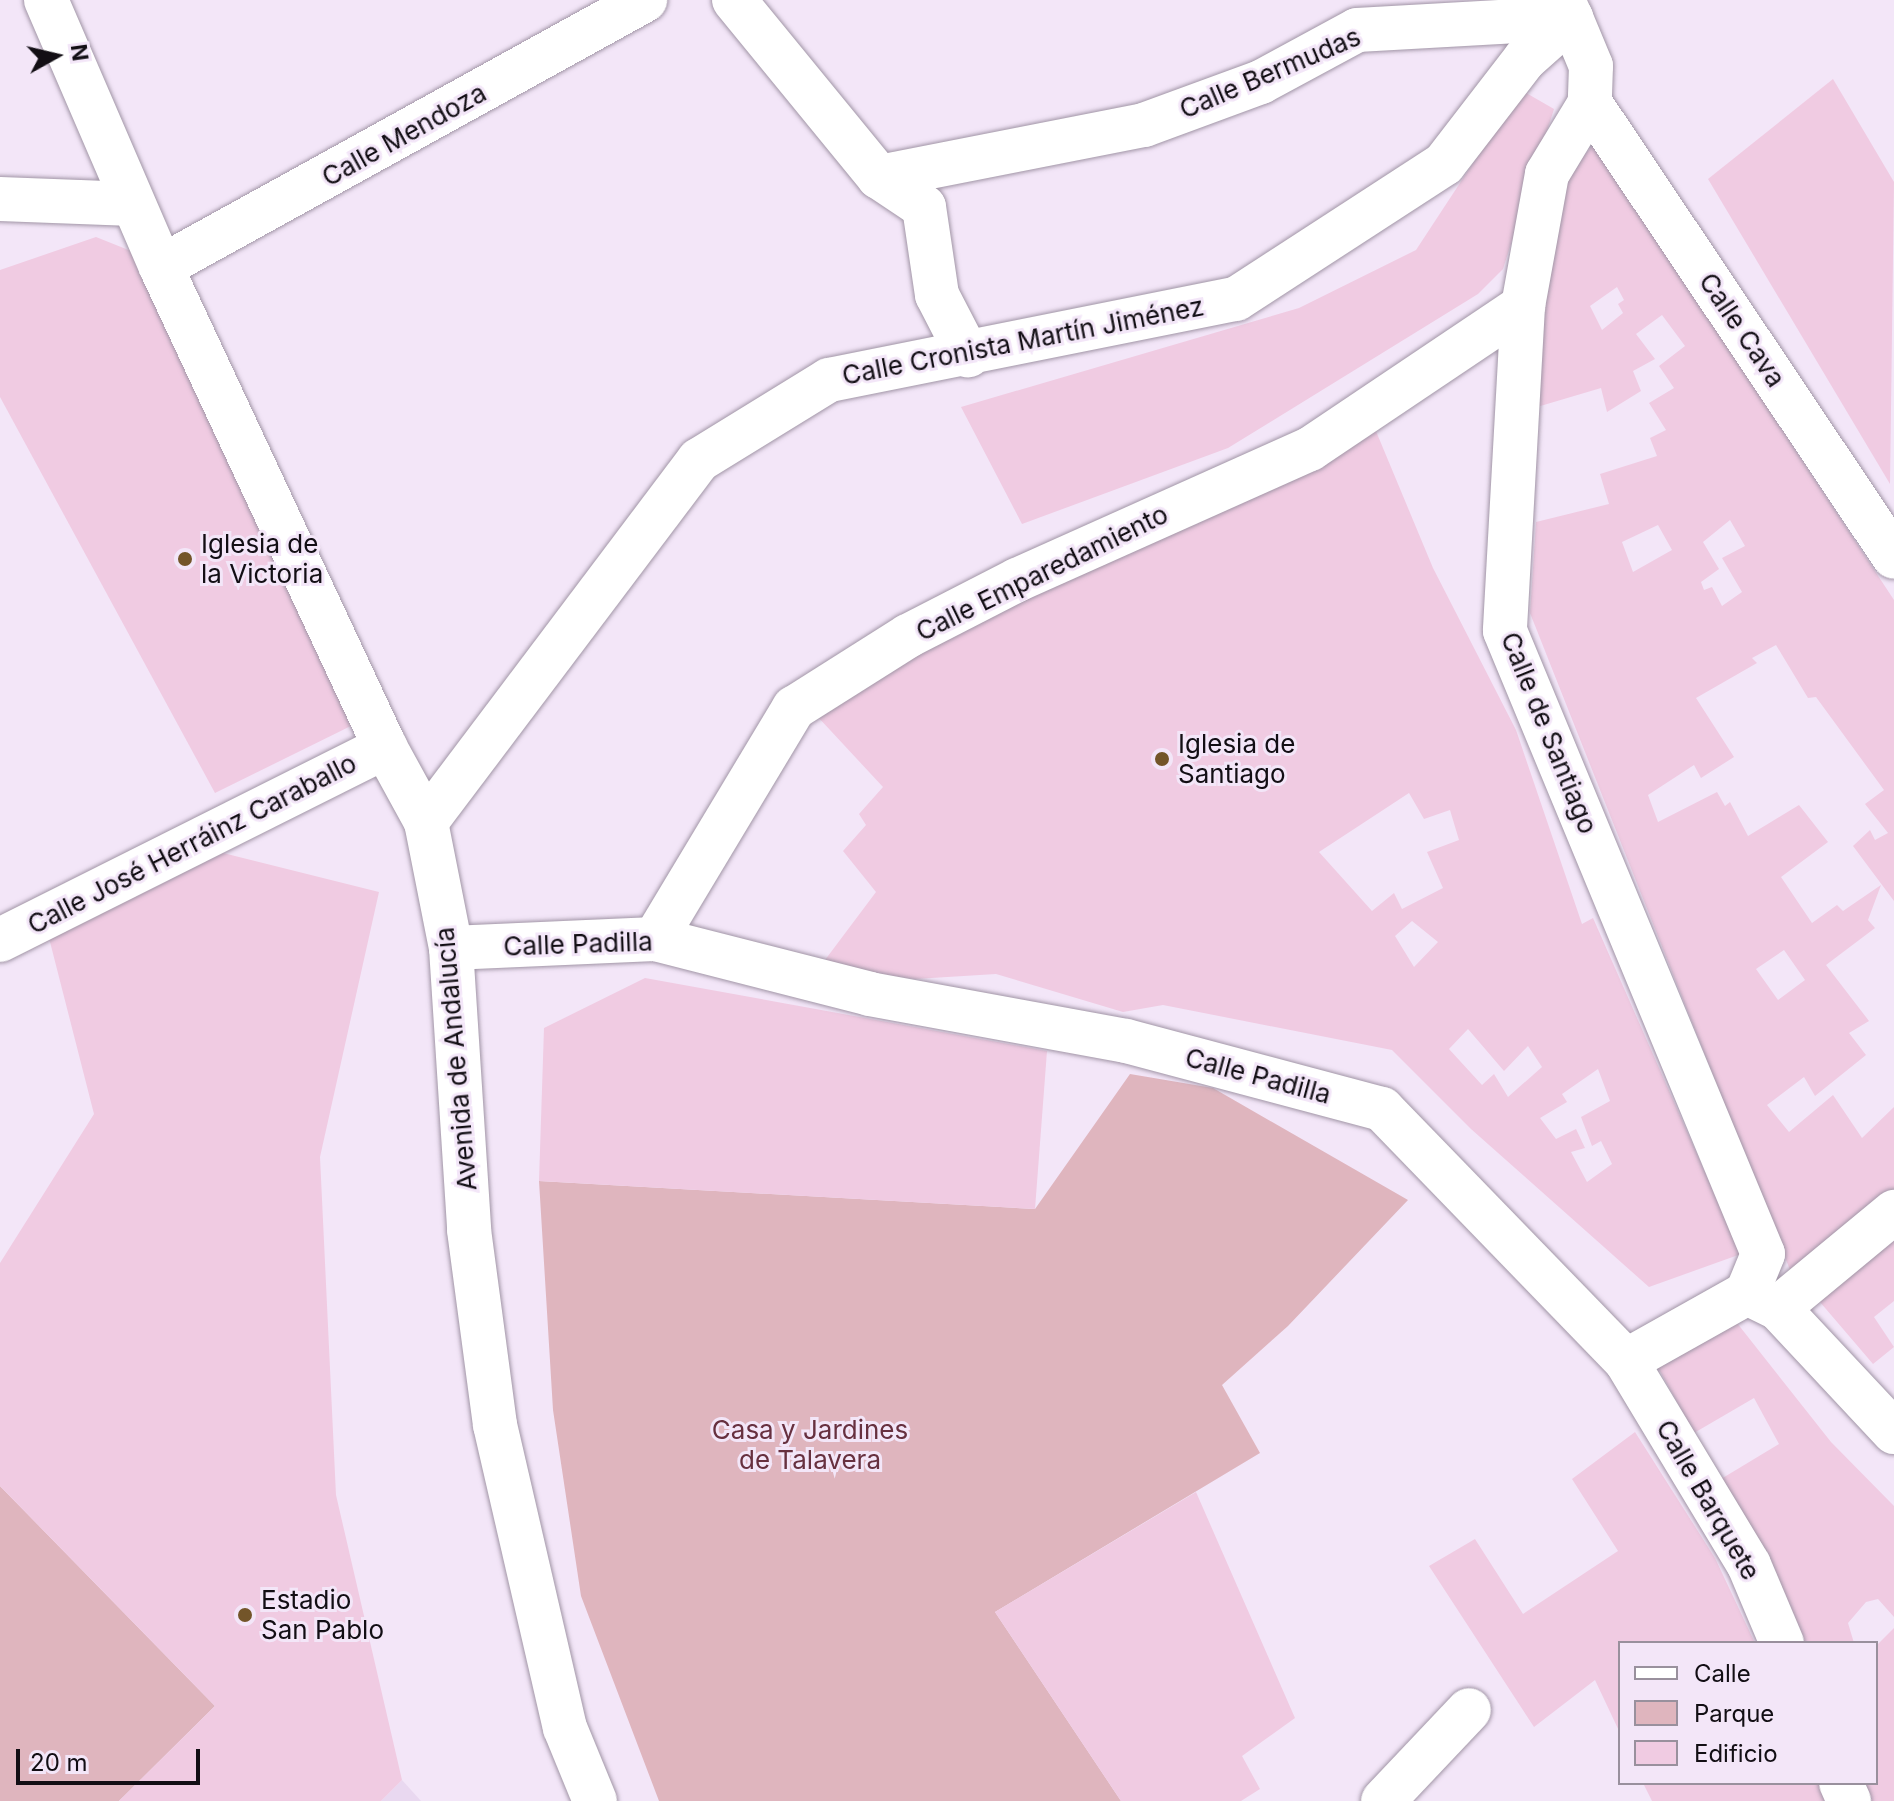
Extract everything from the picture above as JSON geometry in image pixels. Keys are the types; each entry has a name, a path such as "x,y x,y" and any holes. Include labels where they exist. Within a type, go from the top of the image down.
{"street":[{"name":"Avenida de Andalucía","path":"46,0 161,267 385,747 426,822 451,948 469,1230 495,1425 565,1728 595,1801"},
{"name":"Calle Mendoza","path":"161,267 645,0"},
{"path":"734,0 879,177 924,207 937,295 968,355"},
{"path":"1567,9 1591,66 1590,103"},
{"name":"Calle Bermudas","path":"879,177 1144,125 1261,82 1357,30 1567,9"},
{"name":"Calle Cronista Martín Jiménez","path":"426,822 699,460 829,380 968,355 1236,299 1444,164 1567,9"},
{"name":"Calle de Santiago","path":"1590,103 1547,174 1523,306 1505,631 1763,1254 1763,1300"},
{"name":"Calle Cava","path":"1590,103 1894,557"},
{"path":"0,199 133,204"},
{"name":"Calle Emparedamiento","path":"655,939 794,708 908,636 1017,580 1310,449 1523,306"},
{"name":"Calle José Herráinz Caraballo","path":"0,940 385,747"},
{"name":"Calle Padilla","path":"451,948 655,939 870,994 1126,1041 1382,1109 1626,1361"},
{"path":"1626,1361 1763,1300 1894,1212"},
{"path":"1763,1300 1894,1432"},
{"name":"Calle Barquete","path":"1626,1361 1749,1565 1781,1641"},
{"path":"1383,1801 1469,1710"}],"shaded area":[{"path":"402,1780 421,1801 381,1801"}],"green space":[{"name":"Casa y Jardines de Talavera","path":"1130,1074 1213,1088 1408,1200 1288,1326 1222,1385 1260,1453 995,1612 1121,1801 659,1801 581,1596 553,1410 539,1181 1035,1209"},
{"path":"0,1486 215,1706 119,1801 0,1801"}],"building":[{"path":"1833,79 1894,182 1890,484 1708,179"},
{"path":"1521,90 1554,109 1503,269 1478,294 1228,448 1022,524 961,407 1299,308 1416,250"},
{"path":"1594,144 1894,600 1894,901 1853,846 1870,830 1875,840 1888,833 1865,804 1884,790 1816,697 1808,698 1776,645 1752,658 1757,663 1696,698 1734,757 1701,778 1694,765 1648,795 1658,822 1717,792 1725,806 1730,802 1748,836 1799,805 1828,842 1781,877 1812,923 1837,905 1843,911 1881,885 1868,920 1875,928 1826,965 1869,1021 1849,1033 1866,1055 1815,1096 1804,1077 1767,1105 1789,1132 1833,1095 1862,1138 1894,1107 1894,1193 1794,1280 1530,613 1536,522 1609,504 1600,474 1657,456 1650,438 1666,430 1649,403 1674,388 1659,366 1685,346 1662,315 1636,334 1655,359 1633,371 1641,391 1607,412 1601,388 1537,407 1551,194","holes":["1617,287 1624,300 1618,304 1623,313 1602,330 1590,306","1730,520 1745,546 1722,558 1742,592 1722,606 1712,587 1704,590 1701,582 1719,569 1703,542","1658,525 1672,550 1633,572 1622,542","1784,950 1805,980 1778,1000 1756,969"]},
{"name":"Iglesia de la Victoria","path":"96,237 131,251 361,721 215,793 0,397 0,270"},
{"name":"Iglesia de Santiago","path":"1368,412 1433,568 1516,730 1582,924 1593,918 1741,1254 1649,1287 1471,1129 1392,1050 1163,1005 1123,1012 996,974 915,979 819,968 876,892 843,851 866,825 859,814 883,787 804,702","holes":["1409,793 1424,819 1450,810 1459,840 1427,852 1443,888 1402,909 1394,893 1372,911 1319,852","1412,921 1438,942 1414,967 1395,936","1468,1029 1504,1071 1528,1046 1542,1067 1508,1097 1494,1074 1482,1085 1449,1049","1598,1069 1610,1101 1581,1117 1592,1146 1601,1141 1612,1164 1587,1182 1571,1152 1585,1148 1576,1129 1556,1139 1540,1118 1567,1102 1562,1094"]},
{"path":"215,851 379,892 320,1157 336,1495 402,1780 381,1801 119,1801 215,1706 0,1486 0,1263 94,1114 49,938"},
{"path":"645,978 1047,1051 1035,1209 539,1181 544,1028"},
{"path":"1894,1223 1894,1301 1874,1317 1894,1347 1873,1364 1814,1295"},
{"path":"1737,1323 1831,1442 1894,1506 1894,1617 1878,1599 1866,1602 1848,1623 1853,1641 1796,1641 1721,1479 1779,1444 1754,1398 1694,1433 1656,1364"},
{"path":"1635,1432 1715,1558 1754,1641 1618,1641 1618,1729 1595,1680 1534,1727 1429,1566 1475,1539 1523,1614 1618,1551 1572,1479"},
{"path":"1196,1492 1295,1718 1242,1756 1260,1789 1241,1801 1121,1801 995,1612"},
{"path":"1894,1628 1894,1801 1871,1801 1863,1785 1878,1785 1878,1644"},
{"path":"1644,1785 1821,1785 1828,1801 1652,1801"}],"place":[{"name":"Iglesia de la Victoria","path":"185,559"},
{"name":"Iglesia de Santiago","path":"1162,759"},
{"name":"Estadio San Pablo","path":"245,1615"}]}
